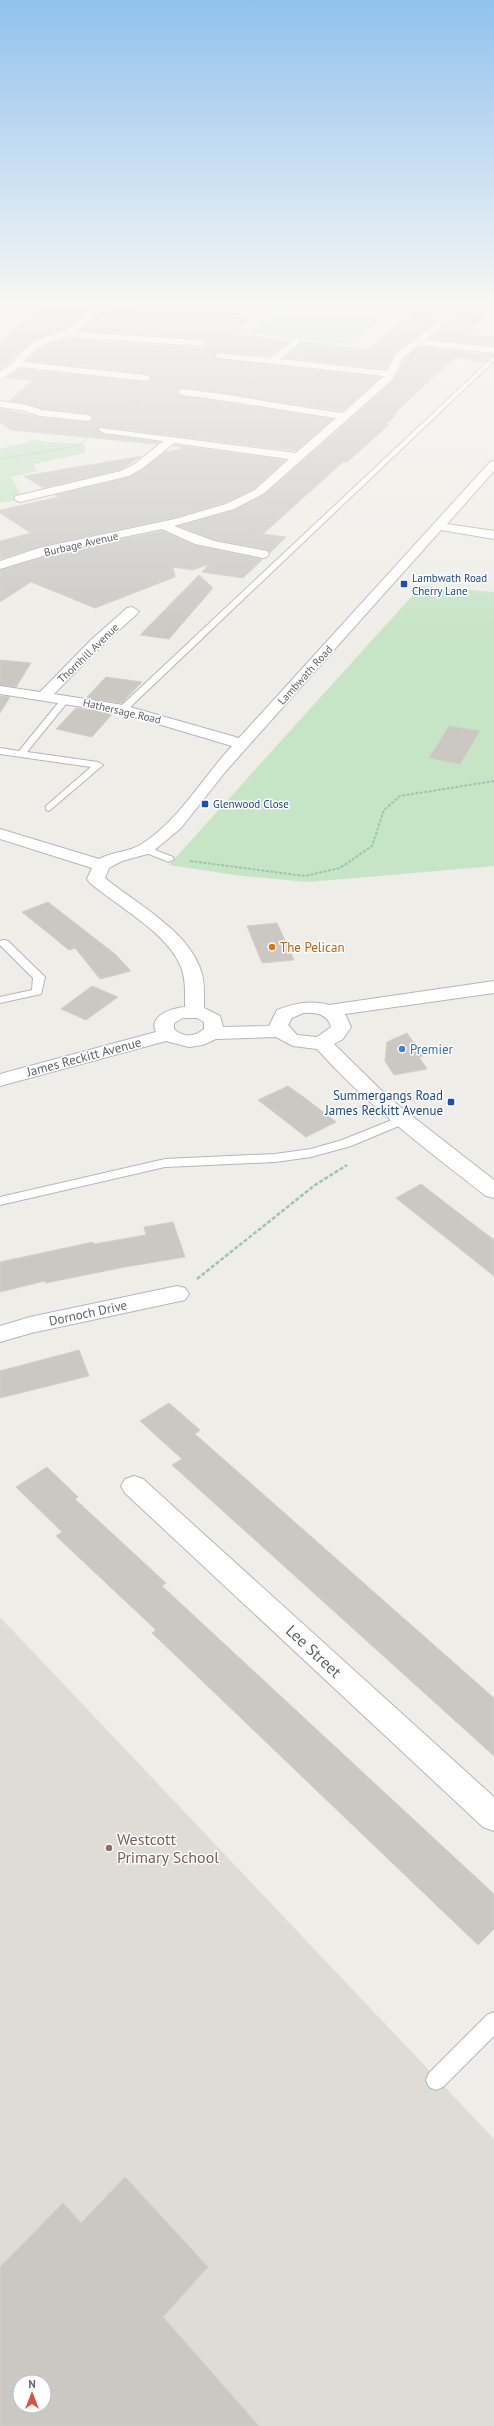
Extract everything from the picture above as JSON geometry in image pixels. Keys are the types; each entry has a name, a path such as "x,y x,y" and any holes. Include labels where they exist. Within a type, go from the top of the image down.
{"street":[{"name":"Burbage Avenue","path":"0,565 62,547 217,512 243,502 259,492 340,419"},
{"path":"104,430 170,441 297,457"},
{"path":"20,498 32,490 125,474 139,466 170,441"},
{"name":"Lambwath Road","path":"101,865 116,857 145,849 175,825 220,768 440,526 494,464"},
{"path":"163,525 180,535 208,546 263,554"},
{"path":"440,526 494,535"},
{"name":"Thornhill Avenue","path":"44,696 96,643 132,611"},
{"name":"Hathersage Road","path":"0,690 123,709 242,744"},
{"path":"0,834 101,865 96,879 117,898 156,927 179,948 190,966 194,988 194,1012"},
{"path":"280,1025 288,1012 300,1008 310,1007 329,1011 494,987"},
{"path":"327,1049 341,1027 336,1016 329,1011"},
{"path":"213,1029 208,1016 194,1012 177,1013 165,1021 164,1030 167,1035 181,1041 189,1041 205,1038 213,1029 280,1025"},
{"path":"280,1025 294,1041 327,1049 402,1120 494,1191"},
{"name":"James Reckitt Avenue","path":"0,1080 167,1035"},
{"name":"Dornoch Drive","path":"0,1334 30,1325 177,1294"},
{"name":"Lee Street","path":"134,1486 494,1817"}],"lane":[{"path":"123,709 429,419"},
{"path":"21,754 66,699"},
{"path":"0,751 98,765 49,808"},
{"path":"145,849 169,859"},
{"path":"0,1000 37,992 39,978 4,943"},
{"path":"0,1201 166,1162 292,1156 312,1153 349,1142 402,1120"},
{"path":"436,2080 494,2022"}],"path":[{"path":"169,859 305,876 340,868 372,846 384,810 400,796 494,781"},
{"path":"177,1294 315,1185 349,1164"}],"shaded area":[{"name":"Westcott Primary School","path":"0,1617 494,2139 494,2426 0,2426"}],"green space":[{"path":"31,439 46,442 85,444 85,453 34,464 37,471 11,477 20,492 19,500 0,503 0,449 28,442"},
{"path":"421,586 494,592 494,866 308,882 242,876 169,865"}],"building":[{"path":"0,419 61,419 88,422 94,419 333,419 296,451 100,427 98,429 104,434 159,442 156,444 11,430 0,422"},
{"path":"350,419 391,419 386,424 389,425 347,462 343,462 263,534 286,537 270,553 267,550 214,540 179,526 234,510 264,495"},
{"path":"173,446 286,460 254,489 225,503 175,518 39,547 0,559 0,541 31,533 0,513 0,510 59,497 55,495 129,477 165,452 181,449 180,447"},
{"path":"142,456 120,470 43,488 24,476"},
{"path":"162,531 195,545 263,559 243,578 202,572 209,564 193,570 173,567 175,577 95,608 31,582 0,602 0,570 66,550"},
{"path":"199,575 213,588 169,639 140,635"},
{"path":"0,660 31,663 16,687 0,685"},
{"path":"106,677 142,682 122,703 86,698"},
{"path":"0,696 10,697 0,713"},
{"path":"76,708 113,713 92,737 56,729"},
{"path":"449,726 480,731 460,764 429,758"},
{"path":"48,902 115,954 131,971 100,979 75,948 69,950 22,912"},
{"name":"The Pelican","path":"277,923 294,960 262,963 247,926"},
{"path":"92,986 118,997 86,1020 61,1009"},
{"name":"Premier","path":"407,1033 423,1056 419,1057 427,1069 394,1075 385,1061 387,1042"},
{"path":"288,1086 336,1122 306,1137 258,1100"},
{"path":"421,1184 494,1240 494,1276 396,1198"},
{"path":"173,1222 185,1257 125,1267 46,1283 45,1281 0,1292 0,1262 93,1242 94,1244 146,1235 144,1227"},
{"path":"79,1350 89,1376 0,1398 0,1371"},
{"path":"169,1403 200,1430 195,1434 494,1698 494,1756 172,1465 182,1459 140,1421"},
{"path":"47,1467 78,1497 75,1499 166,1583 162,1586 494,1894 494,1929 478,1945 152,1633 156,1630 56,1536 62,1532 16,1487"},
{"path":"125,2177 208,2267 163,2317 259,2426 0,2426 0,2267 63,2203 81,2223"}],"place":[{"name":"Lambwath Road Cherry Lane","path":"404,584"},
{"name":"Glenwood Close","path":"205,804"},
{"name":"The Pelican","path":"272,947"},
{"name":"Premier","path":"402,1049"},
{"name":"Summergangs Road James Reckitt Avenue","path":"451,1102"},
{"name":"Westcott Primary School","path":"109,1848"}]}
